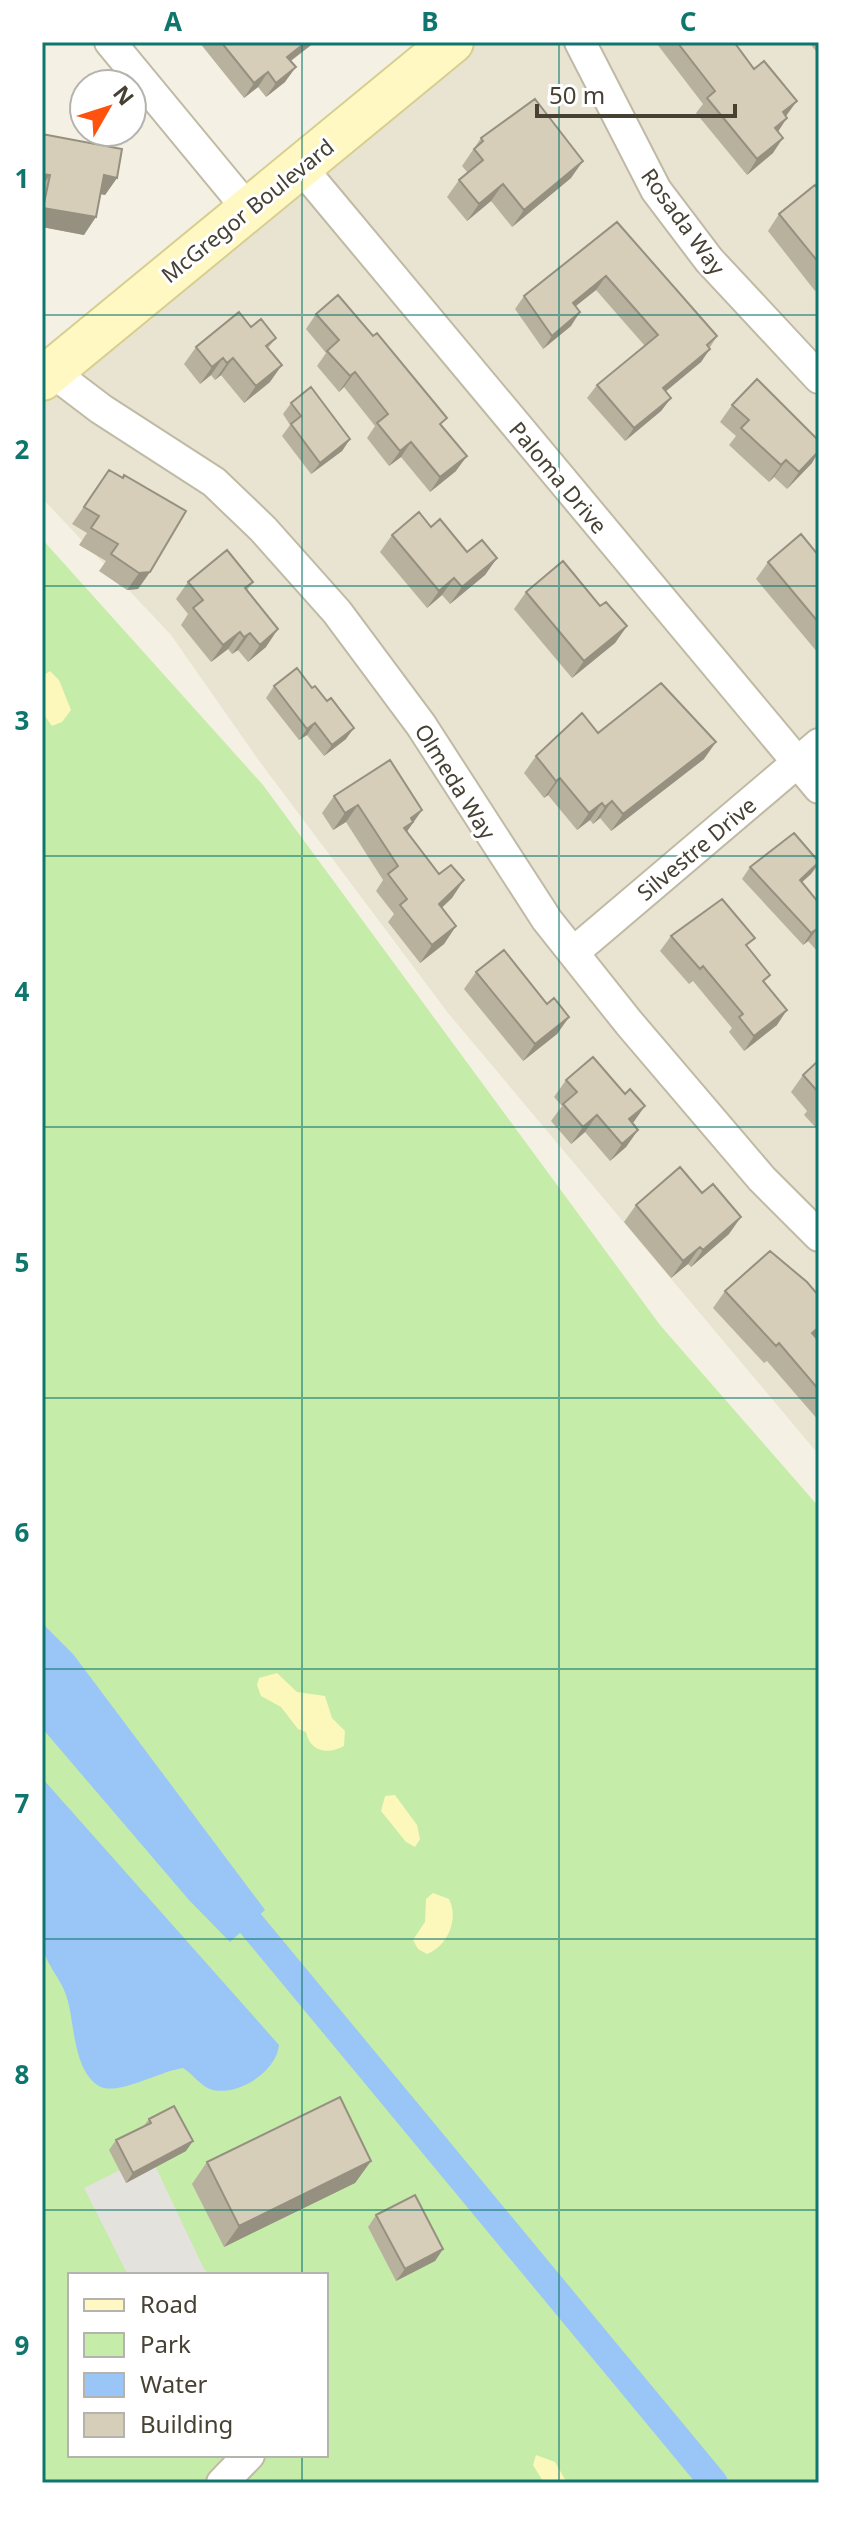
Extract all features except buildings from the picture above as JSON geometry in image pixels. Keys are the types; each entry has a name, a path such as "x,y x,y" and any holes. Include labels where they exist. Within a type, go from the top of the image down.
{"main road":[{"name":"McGregor Boulevard","path":"47,375 452,42"}],"street":[{"path":"110,42 247,208"},
{"name":"Rosada Way","path":"580,42 656,190 709,260 819,378"},
{"name":"Paloma Drive","path":"300,166 808,754 819,788"},
{"name":"Olmeda Way","path":"47,375 214,482 263,529 337,612 421,725 516,876 629,1023 762,1179 819,1236"},
{"name":"Silvestre Drive","path":"574,952 808,754"},
{"path":"222,2483 247,2457"}],"shaded area":[{"path":"474,42 819,42 819,1455 448,1013 257,758 171,635 42,498 42,397"},
{"path":"150,2155 209,2273 127,2273 84,2188"}],"green space":[{"path":"42,539 263,785 660,1325 819,1507 819,2483 42,2483"}],"sand":[{"path":"50,671 59,680 71,710 62,722 52,726 42,712 42,676"},
{"path":"277,1673 297,1692 325,1696 332,1718 345,1731 344,1746 326,1751 316,1748 306,1732 298,1729 281,1707 261,1696 257,1685 259,1678"},
{"path":"395,1795 417,1825 420,1839 415,1847 406,1842 381,1811 385,1796"},
{"path":"433,1893 449,1899 453,1915 446,1938 427,1954 418,1949 413,1940 425,1922 426,1899"},
{"path":"536,2455 555,2462 567,2483 544,2483 533,2465"}],"water":[{"path":"42,1623 73,1654 265,1910 230,1942 189,1900 42,1728"},
{"path":"42,1778 279,2045 272,2063 255,2079 234,2089 213,2090 183,2068 109,2089 101,2087 85,2071 76,2047 67,1998 42,1943"}],"waterway":[{"path":"227,1895 714,2483"}]}
